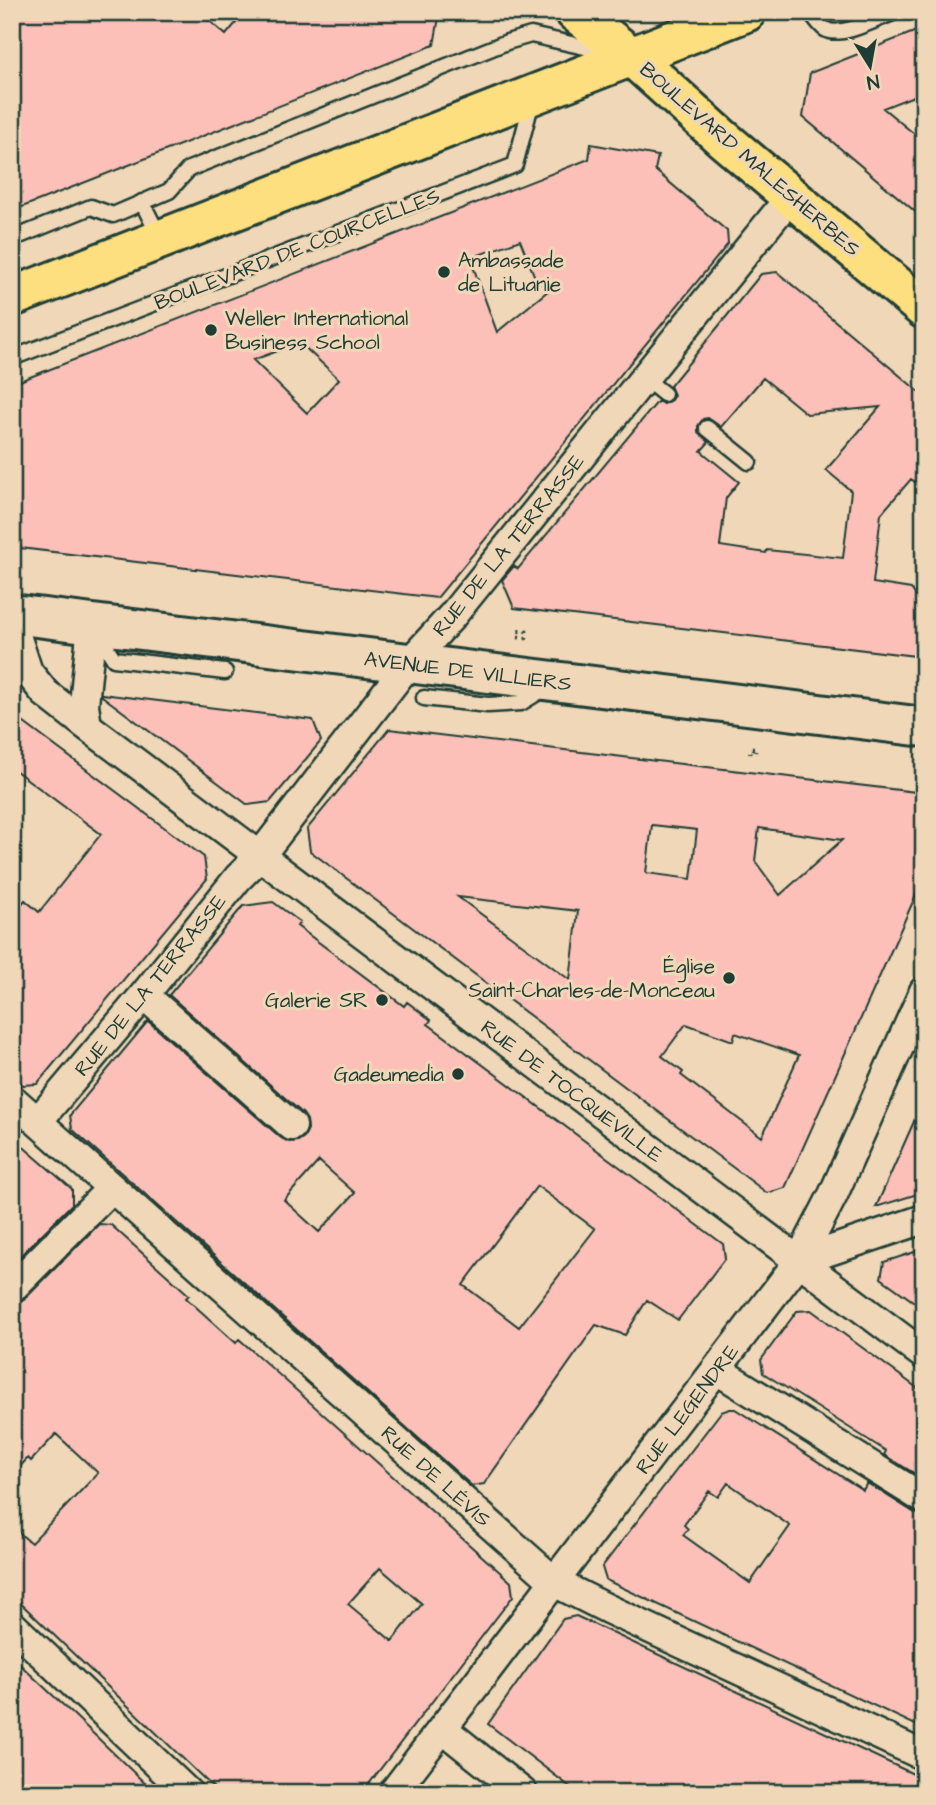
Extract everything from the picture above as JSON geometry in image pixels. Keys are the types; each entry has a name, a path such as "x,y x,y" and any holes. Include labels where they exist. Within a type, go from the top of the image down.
{"main road":[{"name":"BOULEVARD MALESHERBES","path":"575,12 632,57 722,138 924,309"},
{"path":"12,297 746,12"},
{"name":"AVENUE DE VILLIERS","path":"12,614 924,727"}],"street":[{"name":"RUE DE LA TERRASSE","path":"38,1121 144,995 237,878 260,856 409,663 654,386 791,196"},
{"name":"RUE DE TOCQUEVILLE","path":"12,623 27,672 45,693 924,1355"},
{"path":"87,726 83,705 92,624"},
{"name":"RUE LEGENDRE","path":"393,1793 799,1261 833,1195 924,991"},
{"path":"144,995 292,1126"},
{"name":"RUE DE LÉVIS","path":"12,1099 555,1583 924,1756"},
{"path":"12,1288 112,1188"},
{"path":"799,1261 924,1219"},
{"path":"717,1370 924,1499"},
{"path":"12,1625 188,1793"},
{"path":"443,1729 523,1793"}],"lane":[{"path":"810,12 825,29 834,33 844,32 895,12"},
{"path":"12,239 91,207 113,215 169,191 189,169 507,42 531,35 632,57"},
{"name":"BOULEVARD DE COURCELLES","path":"12,358 515,165 533,96"},
{"path":"142,202 161,240"},
{"path":"707,428 749,462"},
{"path":"92,624 114,659 225,673"},
{"path":"424,698 488,705 521,703 555,682"}],"building":[{"path":"12,12 199,12 226,35 245,12 440,12 434,45 12,211"},
{"path":"924,28 924,92 883,108 924,142 924,219 803,117 810,73"},
{"path":"591,144 658,156 655,170 727,231 728,244 437,598 12,547 12,384 589,159","holes":["520,240 536,280 549,290 497,332 470,258","300,343 339,379 307,413 253,360"]},
{"path":"777,272 924,396 924,489 911,479 881,514 873,583 911,589 918,598 924,599 924,657 514,608 502,580 514,566 518,569 658,401 663,404 671,400 674,395 670,386 761,274","holes":["763,378 807,414 880,407 826,470 851,491 843,558 767,550 766,553 720,546 726,498 739,482 701,451 709,442 698,432 698,426 703,419 708,418 721,427"]},
{"path":"102,694 313,720 321,741 270,802 248,805"},
{"path":"12,714 204,857 207,879 37,1084 23,1085 12,1075 12,915 25,900 39,912 101,834 12,768"},
{"path":"389,729 924,793 924,877 785,1188 767,1193 310,851 307,829","holes":["652,825 697,830 691,879 646,873","759,828 842,840 780,895 755,861","458,897 578,911 570,980","686,1024 733,1041 735,1033 799,1055 762,1137 681,1075 683,1072 662,1056"]},
{"path":"273,902 300,922 297,926 404,1006 407,1002 431,1020 428,1024 723,1244 725,1258 678,1320 647,1300 625,1335 596,1325 484,1484 472,1486 72,1129 70,1115 148,1021 281,1138 289,1142 304,1137 308,1129 303,1114 169,995 243,906","holes":["319,1161 355,1193 319,1232 284,1200","537,1186 595,1229 519,1327 463,1285"]},
{"path":"924,1099 924,1192 876,1207"},
{"path":"12,1137 72,1189 72,1204 12,1264"},
{"path":"99,1224 111,1225 189,1295 186,1298 236,1343 239,1339 511,1582 513,1596 362,1793 219,1793 12,1595 12,1527 31,1543 98,1473 56,1434 31,1461 28,1458 12,1475 12,1304 24,1300","holes":["380,1568 422,1604 392,1641 348,1604"]},
{"path":"924,1249 924,1309 881,1278 884,1262"},
{"path":"811,1310 924,1393 924,1479 884,1455 886,1451 763,1373 761,1360 797,1311"},
{"path":"735,1409 863,1490 867,1483 924,1516 924,1729 606,1580 602,1567 721,1412","holes":["728,1483 790,1526 750,1583 683,1535 688,1529 684,1525 709,1491 718,1497"]},
{"path":"576,1616 924,1779 924,1793 578,1793 488,1724 563,1619"},
{"path":"12,1657 77,1718 155,1793 12,1793"}],"place":[{"name":"Ambassade de Lituanie","path":"444,272"},
{"name":"Weller International Business School","path":"211,330"},
{"name":"Église Saint-Charles-de-Monceau","path":"729,978"},
{"name":"Galerie SR","path":"382,1000"},
{"name":"Gadeumedia","path":"458,1074"}]}
